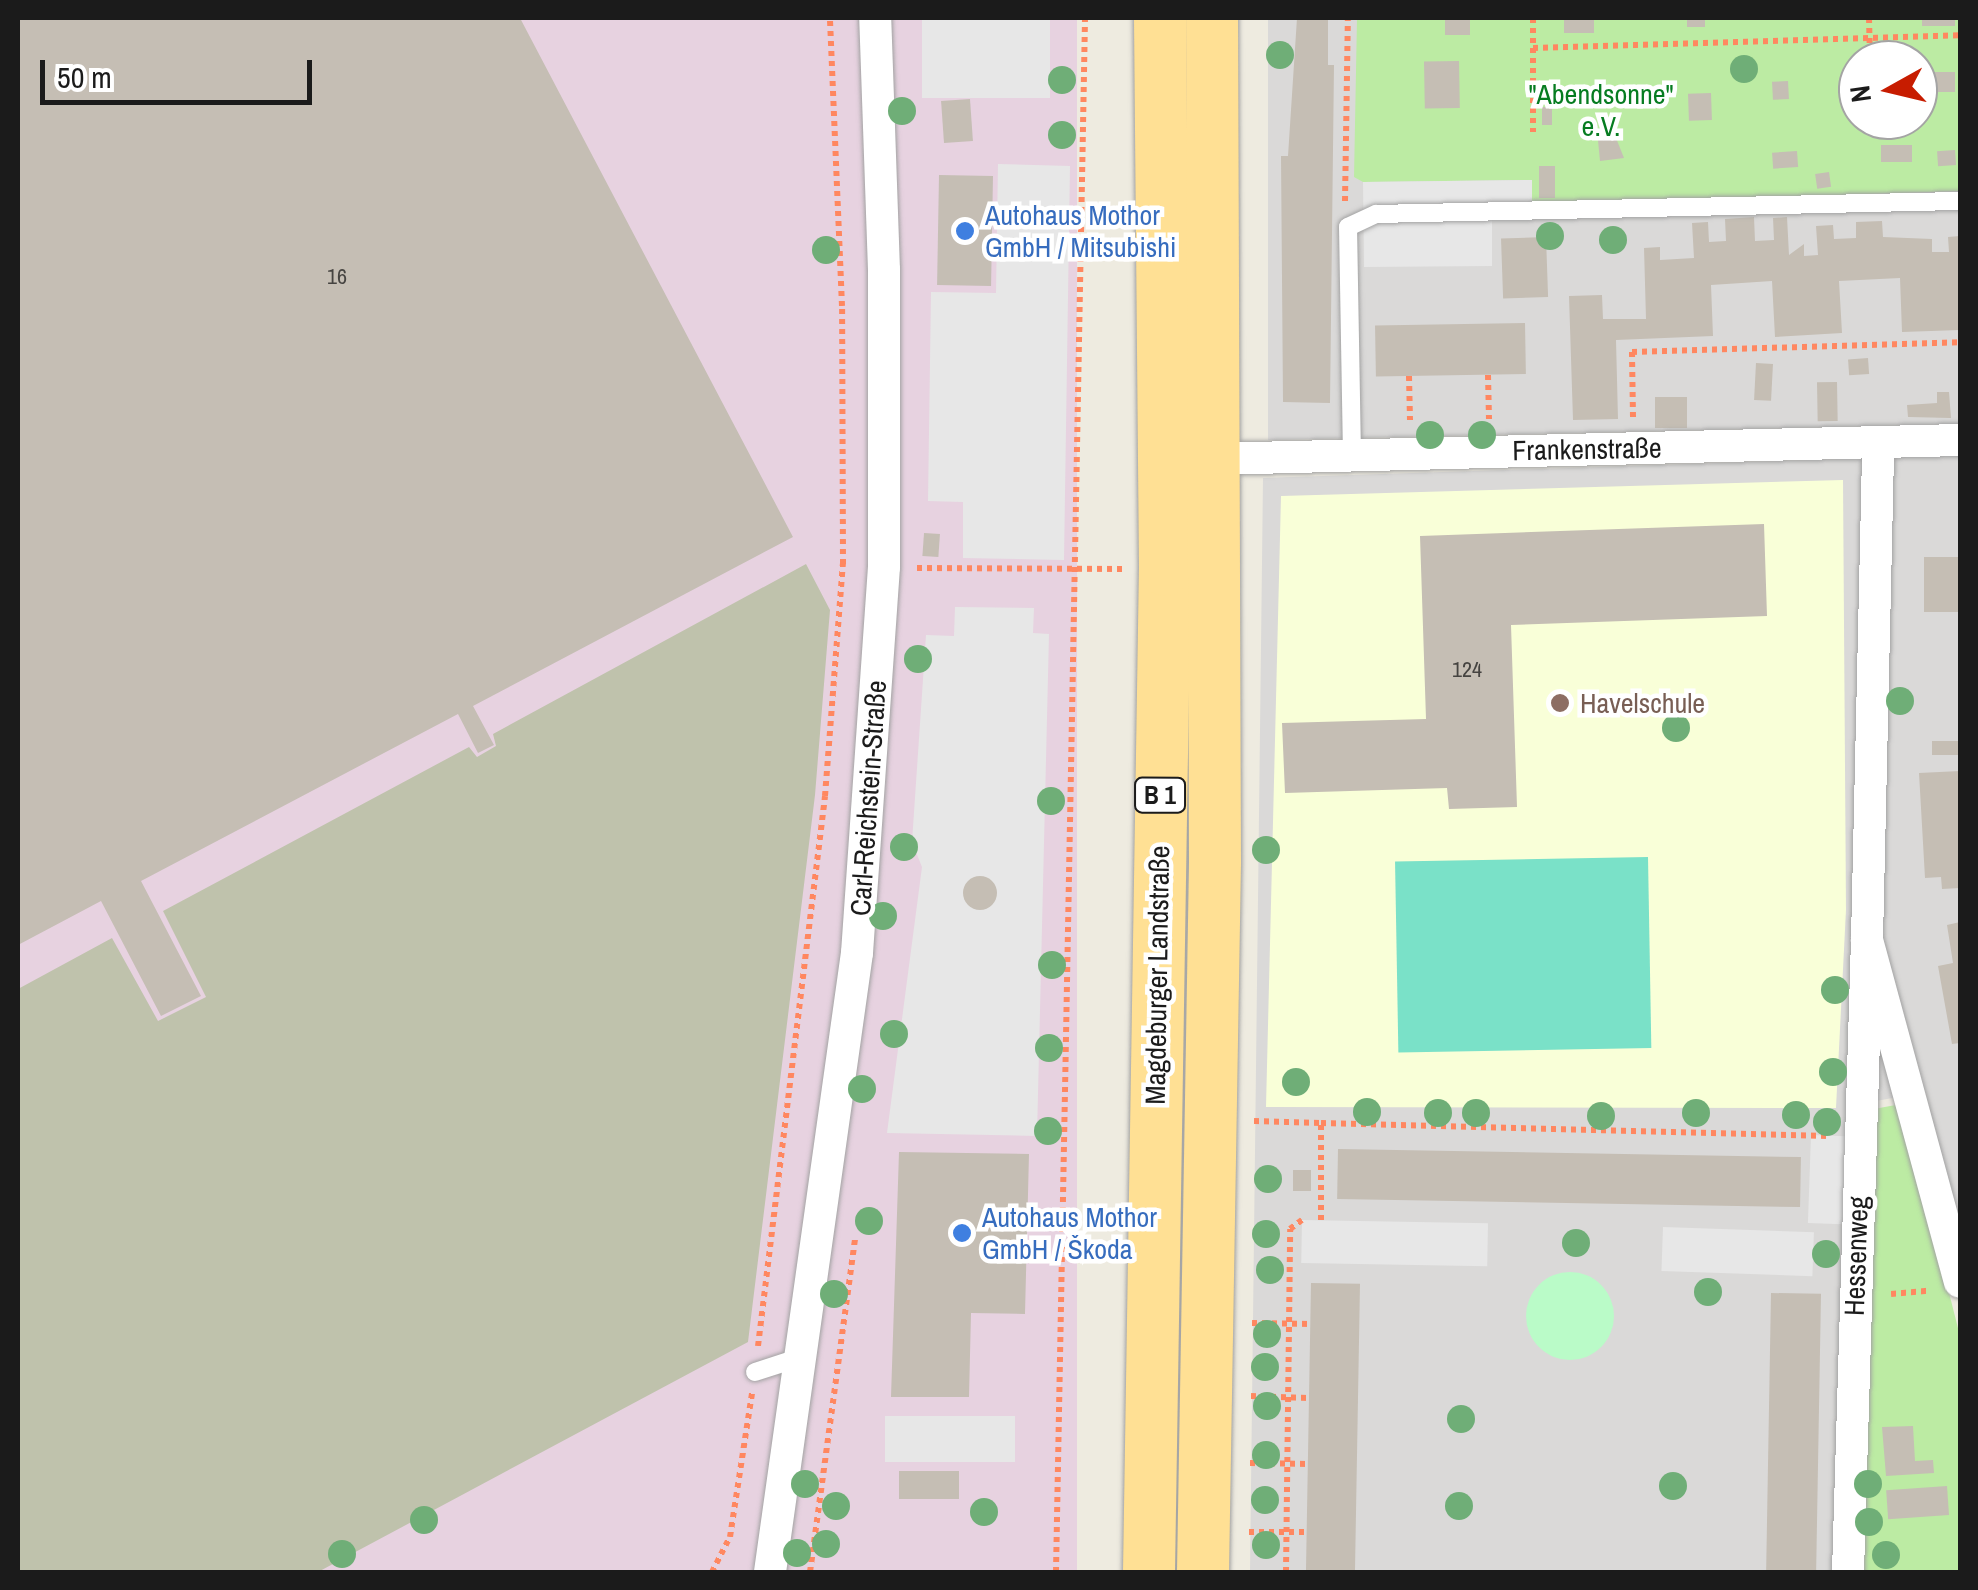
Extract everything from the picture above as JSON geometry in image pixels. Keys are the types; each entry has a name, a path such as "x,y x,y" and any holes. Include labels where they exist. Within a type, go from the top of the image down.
{"main road":[{"name":"Magdeburger Landstraße","path":"1149,1572 1164,570 1160,18"},
{"name":"Magdeburger Landstraße","path":"1203,1572 1214,459 1212,18"}],"street":[{"name":"Carl-Reichstein-Straße","path":"770,1572 857,953 884,567 884,270 875,18"},
{"name":"Frankenstraße","path":"1214,459 1960,440"},
{"name":"Hessenweg","path":"1848,1572 1878,443"},
{"name":"Hessenweg","path":"1867,940 1952,1285"}],"lane":[{"path":"1352,455 1348,228 1376,214 1960,201"},
{"path":"755,1372 798,1358"}],"path":[{"path":"712,1572 730,1536 755,1372 825,796 843,564 842,306 830,18"},
{"path":"1056,1572 1084,18"},
{"path":"1348,18 1348,228"},
{"path":"1533,18 1533,132"},
{"path":"1869,18 1870,37"},
{"path":"1533,48 1960,35"},
{"path":"1633,448 1632,352 1960,342"},
{"path":"1488,375 1491,452"},
{"path":"1409,376 1411,453"},
{"path":"843,564 1164,570"},
{"path":"1254,1121 1860,1137"},
{"path":"1321,1124 1321,1220"},
{"path":"1286,1572 1290,1229 1302,1220"},
{"path":"1854,1298 1952,1285"},
{"path":"1252,1323 1311,1324"},
{"path":"1251,1396 1309,1398"},
{"path":"1250,1464 1308,1464"},
{"path":"1250,1532 1307,1532"}],"shaded area":[{"path":"18,18 1077,18 1077,1572 18,1572"},
{"path":"922,18 1050,18 1050,98 922,98"},
{"path":"1268,18 1960,18 1960,424 1268,440"},
{"path":"998,164 1070,166 1064,560 963,558 963,502 928,501 931,292 996,293"},
{"path":"1532,180 1532,214 1492,215 1492,266 1364,267 1363,182"},
{"path":"1960,455 1960,1225 1925,1092 1849,1106 1835,1572 1250,1572 1263,478"},
{"name":"Havelschule","path":"1843,480 1846,910 1836,1108 1266,1107 1281,496"},
{"path":"806,564 830,610 815,795 748,1342 318,1572 18,1572 18,989 112,938 158,1021 206,997 163,911 469,747 477,757 496,746 493,734"},
{"path":"955,607 1034,608 1033,633 1049,634 1037,1136 887,1133 922,867 912,842 926,635 954,636"},
{"path":"1811,1135 1860,1137 1857,1225 1808,1223"},
{"path":"1302,1220 1488,1223 1487,1266 1301,1263"},
{"path":"1663,1227 1814,1232 1812,1276 1661,1271"},
{"path":"885,1416 1015,1416 1015,1462 885,1462"}],"green space":[{"name":"\"Abendsonne\" e.V.","path":"1357,18 1960,18 1960,191 1532,205 1531,180 1363,182 1354,177"},
{"path":"1648,857 1651,1048 1398,1052 1395,861"},
{"path":"1901,1104 1960,1336 1960,1572 1864,1572 1874,1109"},
{"path":"1570,1272 1601,1285 1614,1316 1601,1347 1570,1360 1539,1347 1526,1316 1539,1285"}],"building":[{"path":"18,18 520,18 793,537 473,706 494,745 478,753 458,714 141,881 201,996 161,1016 101,901 18,945"},
{"path":"1297,18 1328,18 1328,65 1334,65 1330,403 1283,402 1281,156 1288,156"},
{"path":"1445,18 1470,18 1470,35 1445,35"},
{"path":"1564,18 1594,18 1594,33 1564,33"},
{"path":"1687,18 1705,18 1705,27 1687,27"},
{"path":"1922,18 1955,18 1955,26 1922,26"},
{"path":"1459,61 1460,108 1425,109 1424,62"},
{"path":"1938,72 1955,72 1955,92 1938,92"},
{"path":"1788,81 1789,99 1773,100 1772,82"},
{"path":"1711,93 1712,120 1689,121 1688,94"},
{"path":"970,99 973,141 944,143 941,101"},
{"path":"1542,107 1552,107 1552,125 1542,125"},
{"path":"1612,128 1624,158 1600,161 1597,130"},
{"path":"1881,145 1912,145 1912,162 1881,162"},
{"path":"1955,150 1956,165 1938,166 1937,151"},
{"path":"1797,151 1798,167 1773,169 1772,153"},
{"path":"1539,166 1555,166 1555,198 1539,198"},
{"path":"1829,172 1831,187 1817,189 1815,174"},
{"name":"Autohaus Mothor GmbH / Mitsubishi","path":"939,175 993,176 991,286 937,285"},
{"path":"1754,217 1755,241 1774,240 1773,218 1787,217 1789,255 1804,244 1804,256 1818,255 1816,226 1833,225 1834,239 1856,238 1856,222 1882,221 1883,237 1932,239 1932,252 1949,252 1948,237 1960,236 1960,330 1902,332 1900,278 1839,281 1842,333 1775,337 1772,281 1711,285 1713,336 1616,340 1618,419 1573,420 1569,296 1602,295 1603,319 1646,319 1644,248 1660,247 1660,260 1694,258 1692,223 1708,222 1709,242 1726,241 1725,219"},
{"path":"1546,237 1548,297 1503,299 1501,239"},
{"path":"1525,323 1526,374 1376,377 1375,326"},
{"path":"1868,358 1869,374 1849,375 1848,359"},
{"path":"1756,363 1773,364 1771,401 1754,400"},
{"path":"1817,382 1837,382 1838,421 1818,421"},
{"path":"1937,392 1949,392 1951,418 1908,417 1907,405 1937,403"},
{"path":"1655,397 1687,397 1687,428 1655,428"},
{"path":"1764,524 1767,616 1511,625 1517,807 1449,809 1447,788 1285,793 1282,723 1426,719 1420,536"},
{"path":"924,533 940,534 938,557 922,556"},
{"path":"1924,557 1960,557 1960,612 1924,612"},
{"path":"1932,741 1960,741 1960,755 1932,755"},
{"path":"1960,771 1960,888 1942,889 1941,877 1925,878 1919,773"},
{"path":"980,876 992,881 997,893 992,905 980,910 968,905 963,893 968,881"},
{"path":"1960,922 1960,1043 1952,1044 1938,966 1953,963 1947,925"},
{"path":"1338,1149 1801,1157 1800,1207 1337,1199"},
{"name":"Autohaus Mothor GmbH / Škoda","path":"899,1152 1029,1154 1025,1314 971,1313 969,1397 891,1397"},
{"path":"1293,1170 1311,1170 1311,1191 1293,1191"},
{"path":"1311,1283 1360,1284 1355,1572 1306,1572"},
{"path":"1771,1293 1821,1294 1816,1572 1766,1572"},
{"path":"1913,1426 1915,1461 1933,1460 1934,1473 1886,1476 1882,1427"},
{"path":"899,1471 959,1471 959,1499 899,1499"},
{"path":"1947,1486 1949,1515 1888,1519 1886,1490"}],"place":[{"name":"Autohaus Mothor GmbH / Mitsubishi","path":"965,231"},
{"name":"Havelschule","path":"1560,703"},
{"name":"Autohaus Mothor GmbH / Škoda","path":"962,1233"}]}
